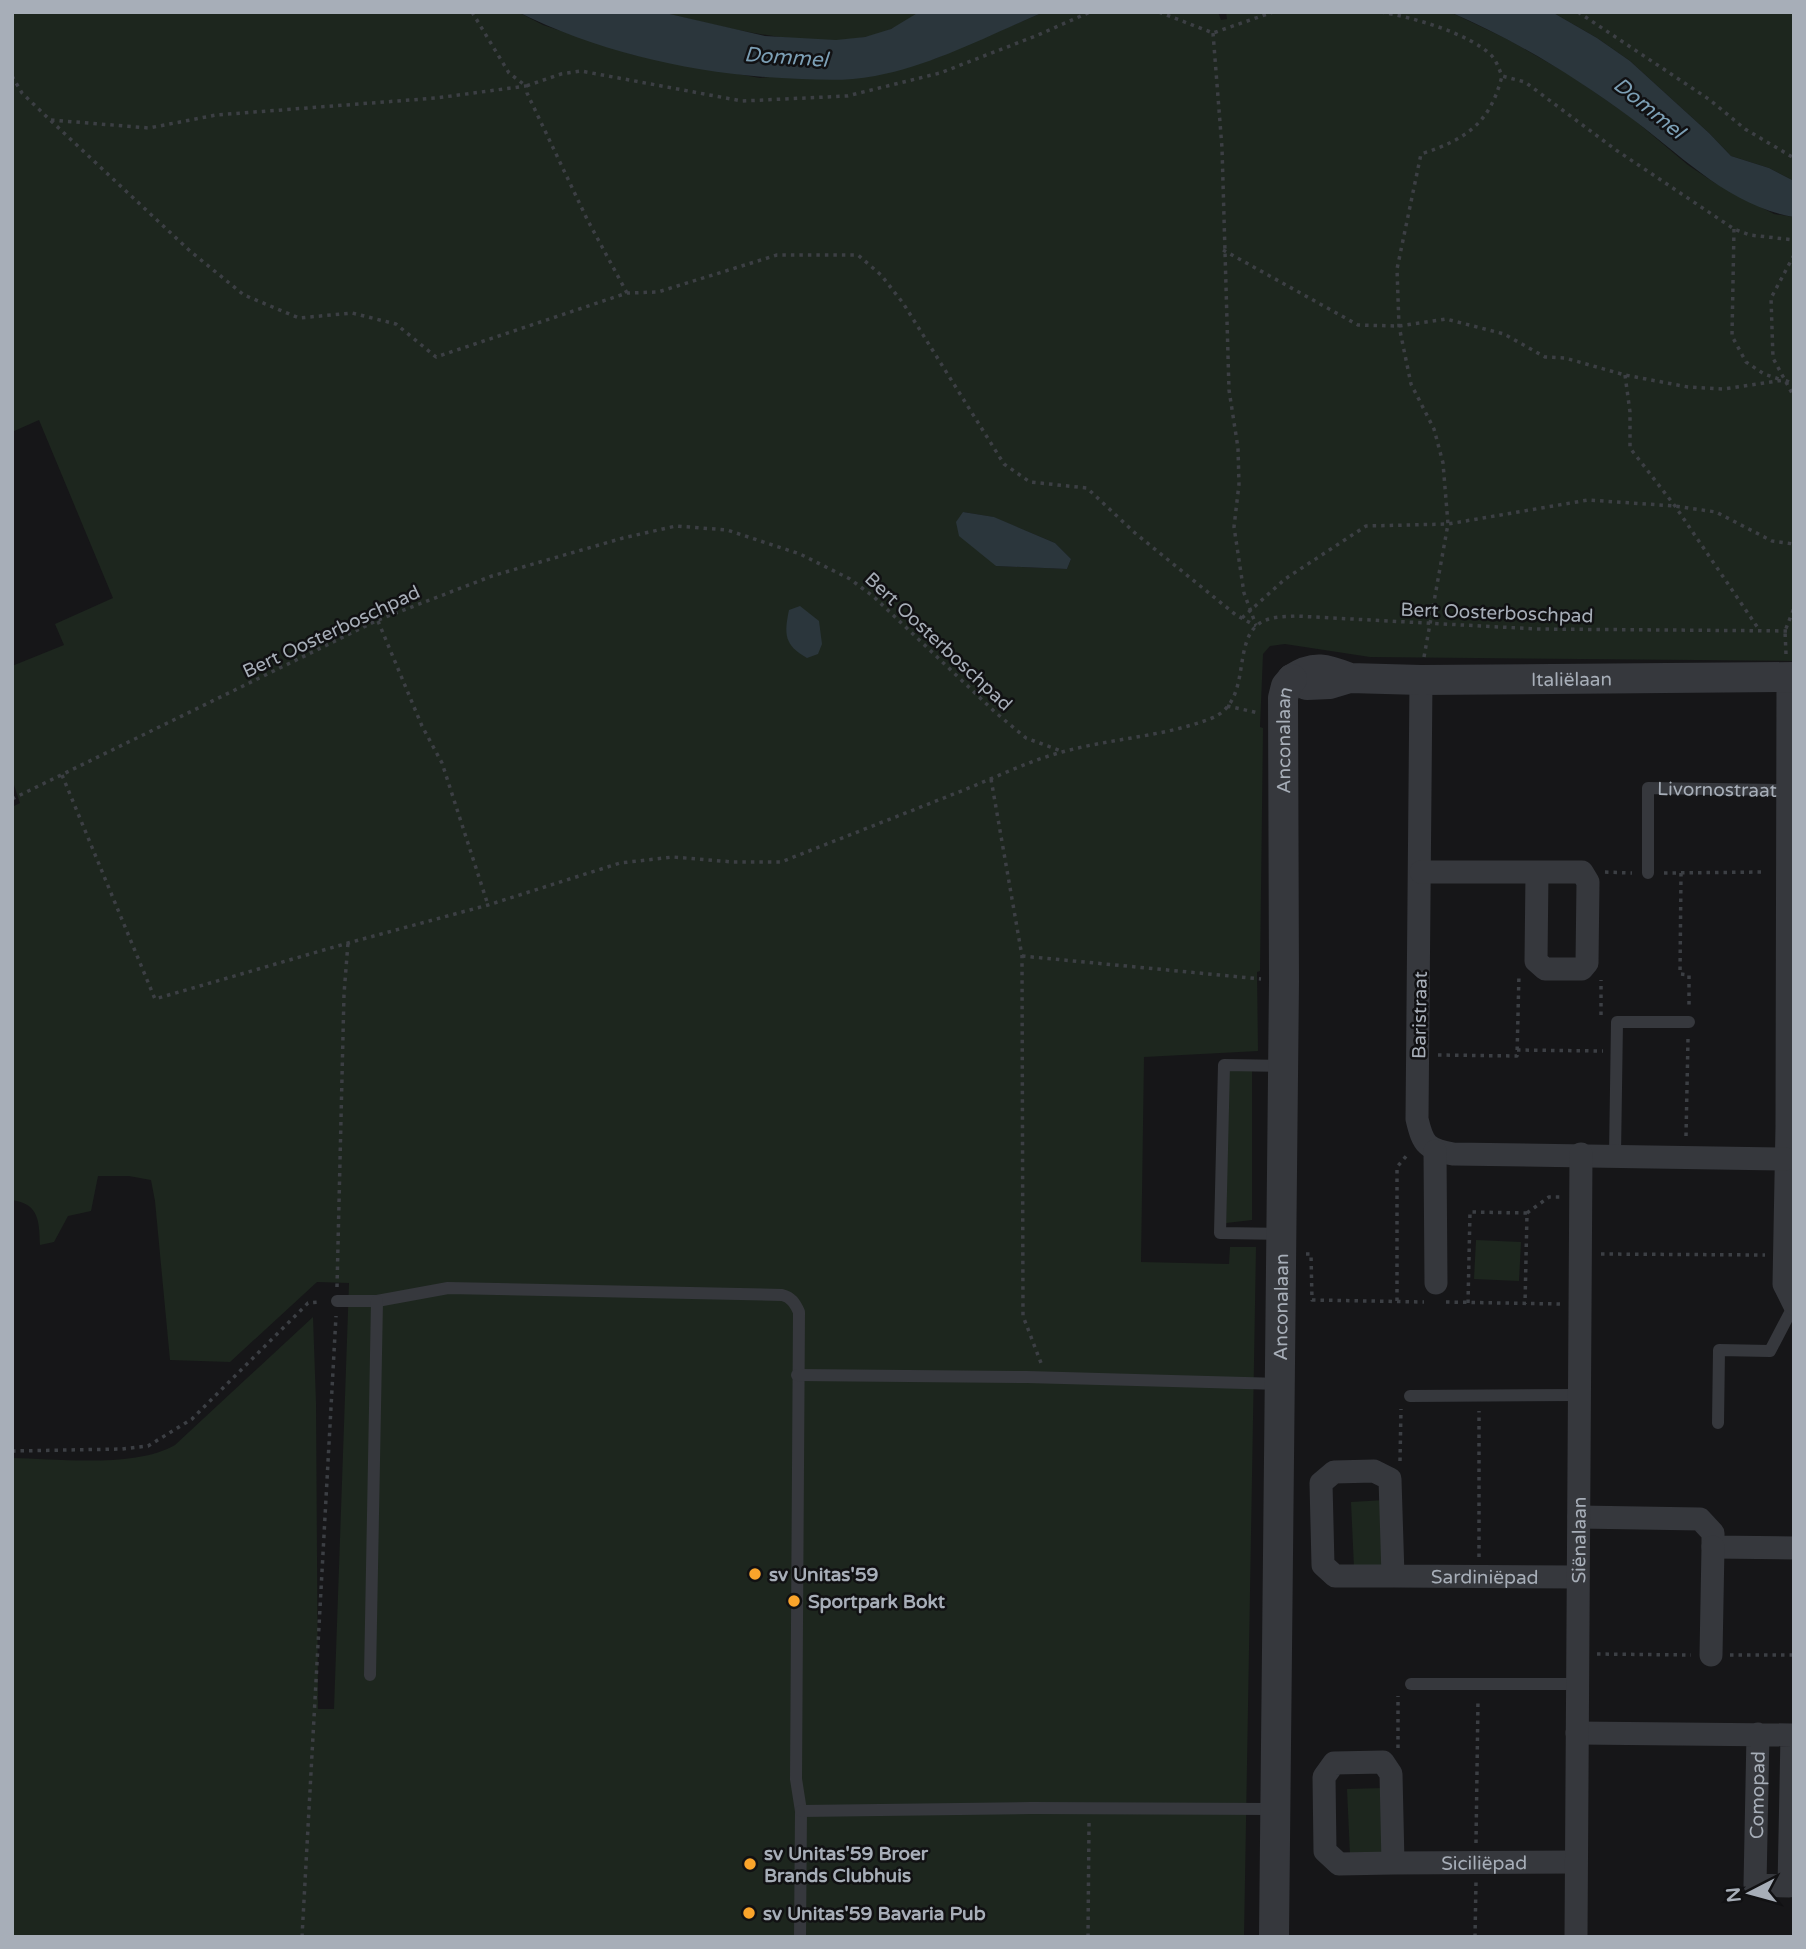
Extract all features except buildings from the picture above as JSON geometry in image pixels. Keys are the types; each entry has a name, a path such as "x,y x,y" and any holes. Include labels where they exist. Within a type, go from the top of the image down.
{"street":[{"name":"Italiëlaan","path":"1292,679 1306,669 1329,670 1350,678 1421,680 1791,677"},
{"name":"Livornostraat","path":"1791,677 1788,790 1790,1051 1784,1284 1794,1305"},
{"name":"Anconalaan","path":"1274,1937 1284,981 1283,698 1286,686 1292,679"},
{"name":"Baristraat","path":"1421,680 1417,1119 1429,1145 1438,1296"},
{"path":"1420,872 1537,872 1582,872 1588,882 1587,963 1582,969 1545,969 1536,961 1537,872"},
{"path":"1429,1145 1453,1154 1786,1158"},
{"name":"Siënalaan","path":"1576,1937 1581,1154"},
{"name":"Sardiniëpad","path":"1390,1479 1374,1471 1334,1472 1321,1483 1323,1565 1335,1576 1578,1577"},
{"path":"1390,1479 1393,1576"},
{"path":"1579,1517 1700,1519 1713,1533 1712,1655"},
{"path":"1713,1547 1794,1548"},
{"name":"Comopad","path":"1577,1733 1758,1734 1792,1735 1789,1886 1755,1885 1758,1734"},
{"path":"1383,1762 1391,1774 1392,1863"},
{"name":"Siciliëpad","path":"1383,1762 1334,1763 1324,1777 1325,1851 1339,1864 1576,1862"}],"lane":[{"name":"Livornostraat","path":"1648,873 1648,788 1788,790"},
{"path":"1615,1154 1616,1022 1689,1022"},
{"path":"1281,1244 1220,1233 1224,1065 1283,1066"},
{"path":"337,1301 377,1301 448,1288 782,1295 792,1300 799,1312 796,1779 801,1811 800,1937"},
{"path":"370,1675 377,1301"},
{"name":"Livornostraat","path":"1718,1423 1718,1350 1770,1351 1794,1305"},
{"path":"797,1376 1046,1377 1280,1384"},
{"path":"1409,1396 1580,1395"},
{"path":"1411,1684 1578,1684"},
{"path":"801,1811 1275,1809"}],"path":[{"path":"472,12 509,73 526,86 587,219 627,293"},
{"path":"49,119 149,128 216,115 436,98 526,86 561,74 581,71 742,101 847,96 940,73 1090,12"},
{"path":"1159,12 1213,33 1273,12"},
{"path":"1381,12 1412,17 1480,46 1494,59 1502,76 1496,99 1483,119 1461,138 1421,154 1397,269 1399,326 1411,384 1434,429 1443,463 1447,524 1421,680"},
{"path":"1578,12 1710,100 1745,129 1794,158"},
{"path":"1213,33 1222,148 1229,390 1238,448 1239,484 1234,527 1244,593 1256,626"},
{"path":"12,76 22,93 49,119 190,250 244,295 299,318 352,313 396,324 436,356 627,293 658,292 777,255 858,255 881,275 903,303 1004,464 1030,482 1087,488 1135,533 1242,618 1256,626"},
{"path":"1502,76 1525,82 1616,150 1734,229 1794,240"},
{"path":"1734,229 1732,336 1746,362 1764,374 1794,384"},
{"path":"1223,250 1358,325 1399,326 1446,319 1504,334 1545,357 1565,358 1688,387 1724,389 1784,380"},
{"path":"1794,255 1770,298 1773,358 1794,397"},
{"path":"1625,374 1630,412 1630,448 1675,506 1760,631"},
{"path":"1242,618 1285,579 1366,526 1447,524 1588,500 1675,506 1716,512 1772,541 1794,544"},
{"name":"Bert Oosterboschpad","path":"12,799 378,620 492,576 623,538 676,527 727,530 800,554 850,579 874,597 1026,738 1062,752"},
{"path":"1784,631 1794,608"},
{"name":"Bert Oosterboschpad","path":"1256,626 1273,618 1296,616 1537,629 1794,631"},
{"path":"378,620 422,726 442,763 488,905"},
{"path":"62,775 155,999 488,905 620,863 673,857 733,862 781,862 1062,752 1142,738 1191,725 1216,716 1227,706 1237,690 1248,637 1256,626"},
{"path":"1227,706 1253,711 1283,722"},
{"path":"990,779 1022,956 1023,1316 1046,1377"},
{"path":"1582,872 1788,872"},
{"path":"302,1937 337,1301 344,993 348,943"},
{"path":"1022,956 1284,981"},
{"path":"1587,963 1601,979 1601,1021 1616,1022"},
{"path":"1418,1055 1517,1056 1519,968 1545,969"},
{"path":"1517,1050 1616,1052"},
{"path":"1398,1301 1397,1167 1429,1145"},
{"path":"1468,1303 1470,1212 1527,1213 1549,1197 1581,1197"},
{"path":"1525,1304 1527,1213"},
{"path":"1281,1244 1311,1254 1312,1300 1398,1301 1438,1296 1468,1303 1580,1305"},
{"path":"1580,1253 1785,1255"},
{"path":"12,1451 122,1450 148,1446 192,1419 308,1303 337,1301"},
{"path":"1479,1395 1479,1577"},
{"path":"1390,1479 1400,1469 1399,1411 1409,1396"},
{"path":"1578,1654 1794,1655"},
{"path":"1383,1762 1398,1748 1398,1690 1411,1684"},
{"path":"1475,1937 1478,1684"},
{"path":"1088,1937 1089,1809"}],"shaded area":[{"path":"12,12 518,12 543,25 634,55 760,78 934,59 1044,12 1218,12 1221,20 1227,19 1226,12 1450,12 1507,39 1570,75 1632,118 1688,165 1715,183 1774,214 1794,217 1794,661 1370,657 1285,644 1270,646 1263,654 1258,1051 1144,1057 1141,1262 1229,1264 1230,1247 1256,1247 1244,1937 12,1937 12,1458 118,1459 140,1457 175,1445 313,1317 318,1709 334,1709 349,1283 317,1282 230,1362 170,1360 151,1180 129,1176 98,1176 91,1211 68,1216 54,1242 40,1245 38,1222 33,1210 28,1205 12,1200 12,807 20,803 12,779 12,666 64,645 55,624 113,598 39,420 12,432","holes":["963,512 993,517 1055,543 1071,559 1067,569 996,566"]},
{"path":"661,12 919,12 891,29 866,37 808,40 745,31"},
{"path":"1552,12 1794,12 1794,181 1769,168 1731,156 1630,61"},
{"path":"1228,1069 1252,1070 1252,1220 1226,1223"},
{"path":"1476,1240 1521,1242 1519,1281 1474,1279"},
{"path":"1385,1500 1388,1566 1354,1568 1351,1502"},
{"path":"1384,1788 1385,1854 1350,1855 1347,1789"}],"water":[{"name":"Dommel","path":"518,12 661,12 765,36 836,40 865,37 891,29 919,12 1044,12 919,65 866,78 829,80 765,77 692,68 585,40"},
{"name":"Dommel","path":"1450,12 1552,12 1597,38 1630,61 1731,156 1769,168 1794,181 1794,217 1770,211 1727,191 1631,118 1566,73 1498,34"},
{"path":"963,512 994,517 1055,543 1071,559 1067,569 996,566 959,536 956,522"},
{"path":"800,606 819,621 822,644 818,654 807,658 794,648 786,632 789,610"}],"place":[{"name":"sv Unitas'59","path":"755,1574"},
{"name":"Sportpark Bokt","path":"794,1601"},
{"name":"sv Unitas'59 Broer Brands Clubhuis","path":"750,1864"},
{"name":"sv Unitas'59 Bavaria Pub","path":"749,1913"}]}
